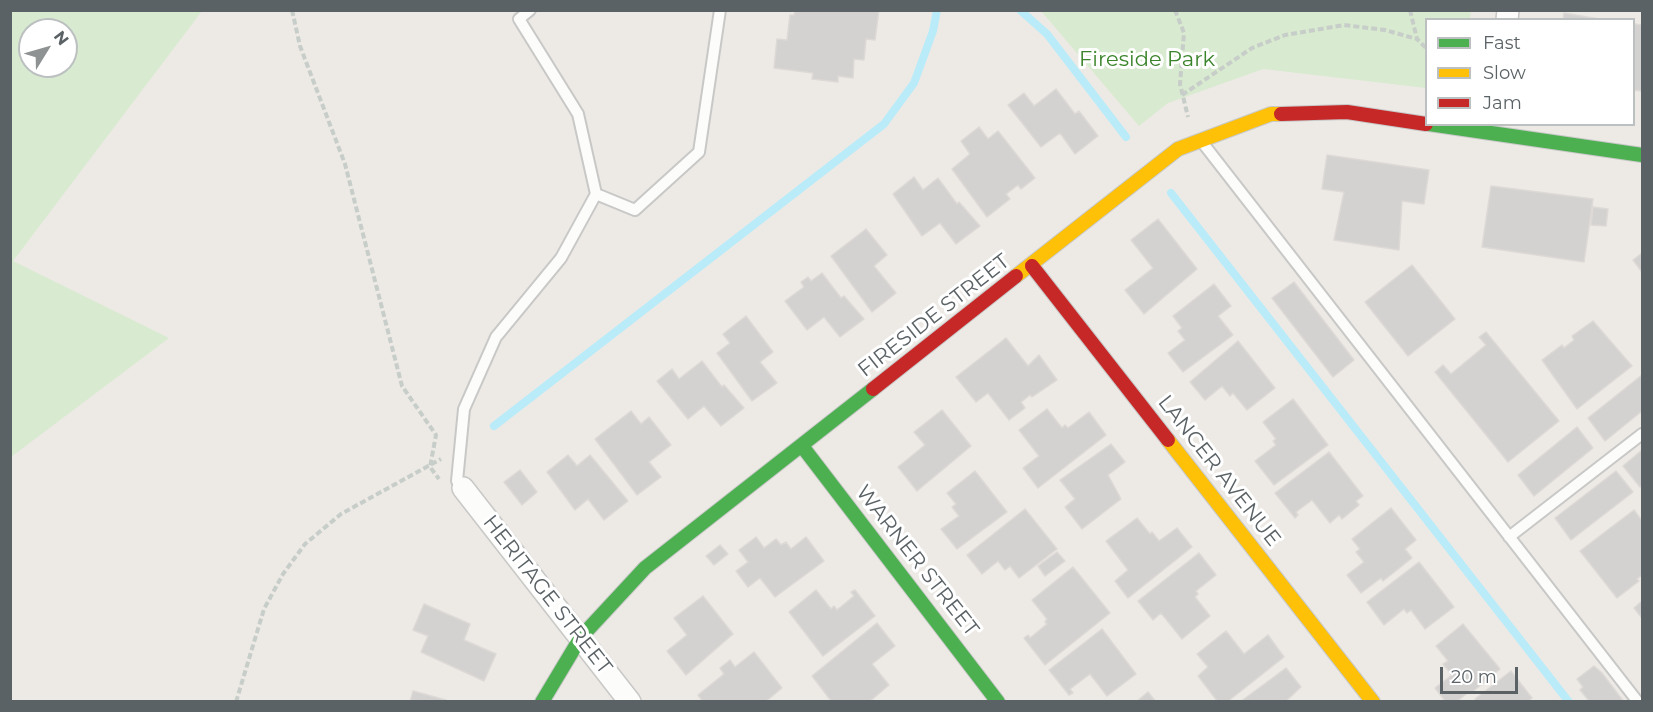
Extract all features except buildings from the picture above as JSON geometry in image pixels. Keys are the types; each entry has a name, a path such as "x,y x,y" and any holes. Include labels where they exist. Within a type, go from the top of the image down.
{"street":[{"name":"FIRESIDE STREET","path":"542,702 581,637 645,568 1178,149 1271,114 1347,112 1425,124"},
{"name":"FIRESIDE STREET","path":"1454,126 1492,129 1642,155"},
{"name":"LANCER AVENUE","path":"1032,266 1373,702"},
{"name":"WARNER STREET","path":"802,446 998,702"},
{"name":"HERITAGE STREET","path":"463,488 630,702"}],"lane":[{"path":"463,488 457,481 464,409 496,337 561,258 596,194 578,114 519,19 530,10"},
{"path":"596,194 635,210 699,152 720,10"},
{"path":"1200,140 1638,702"},
{"path":"1509,537 1642,434"}],"path":[{"path":"292,10 300,46 345,164 402,386 436,435 430,467 449,493 463,488"},
{"path":"1174,10 1184,33 1180,64 1185,111 1200,140"},
{"path":"1410,10 1417,39"},
{"path":"1182,95 1252,48 1285,35 1344,25 1385,30 1417,39 1425,47"},
{"path":"236,702 264,609 283,574 305,544 341,514 430,467 460,444"}],"green space":[{"path":"11,10 202,11 13,261 169,338 11,457"},
{"name":"Fireside Park","path":"1041,11 1471,11 1470,18 1425,18 1425,88 1263,69 1168,103 1139,126"}],"waterway":[{"path":"494,426 884,124 914,83 933,31 937,10"},
{"path":"1020,10 1047,34 1126,137"},
{"path":"1171,193 1569,702"}],"traffic: fast":[{"path":"1443,126 1642,155"},
{"path":"542,702 581,637 645,568 873,389"},
{"path":"802,446 998,702"}],"traffic: slow":[{"path":"1016,276 1178,149 1271,114 1281,114"},
{"path":"1168,440 1373,702"}],"traffic: jam":[{"path":"1281,114 1347,112 1425,124"},
{"path":"1032,266 1168,440"},
{"path":"873,389 1016,276"}]}
